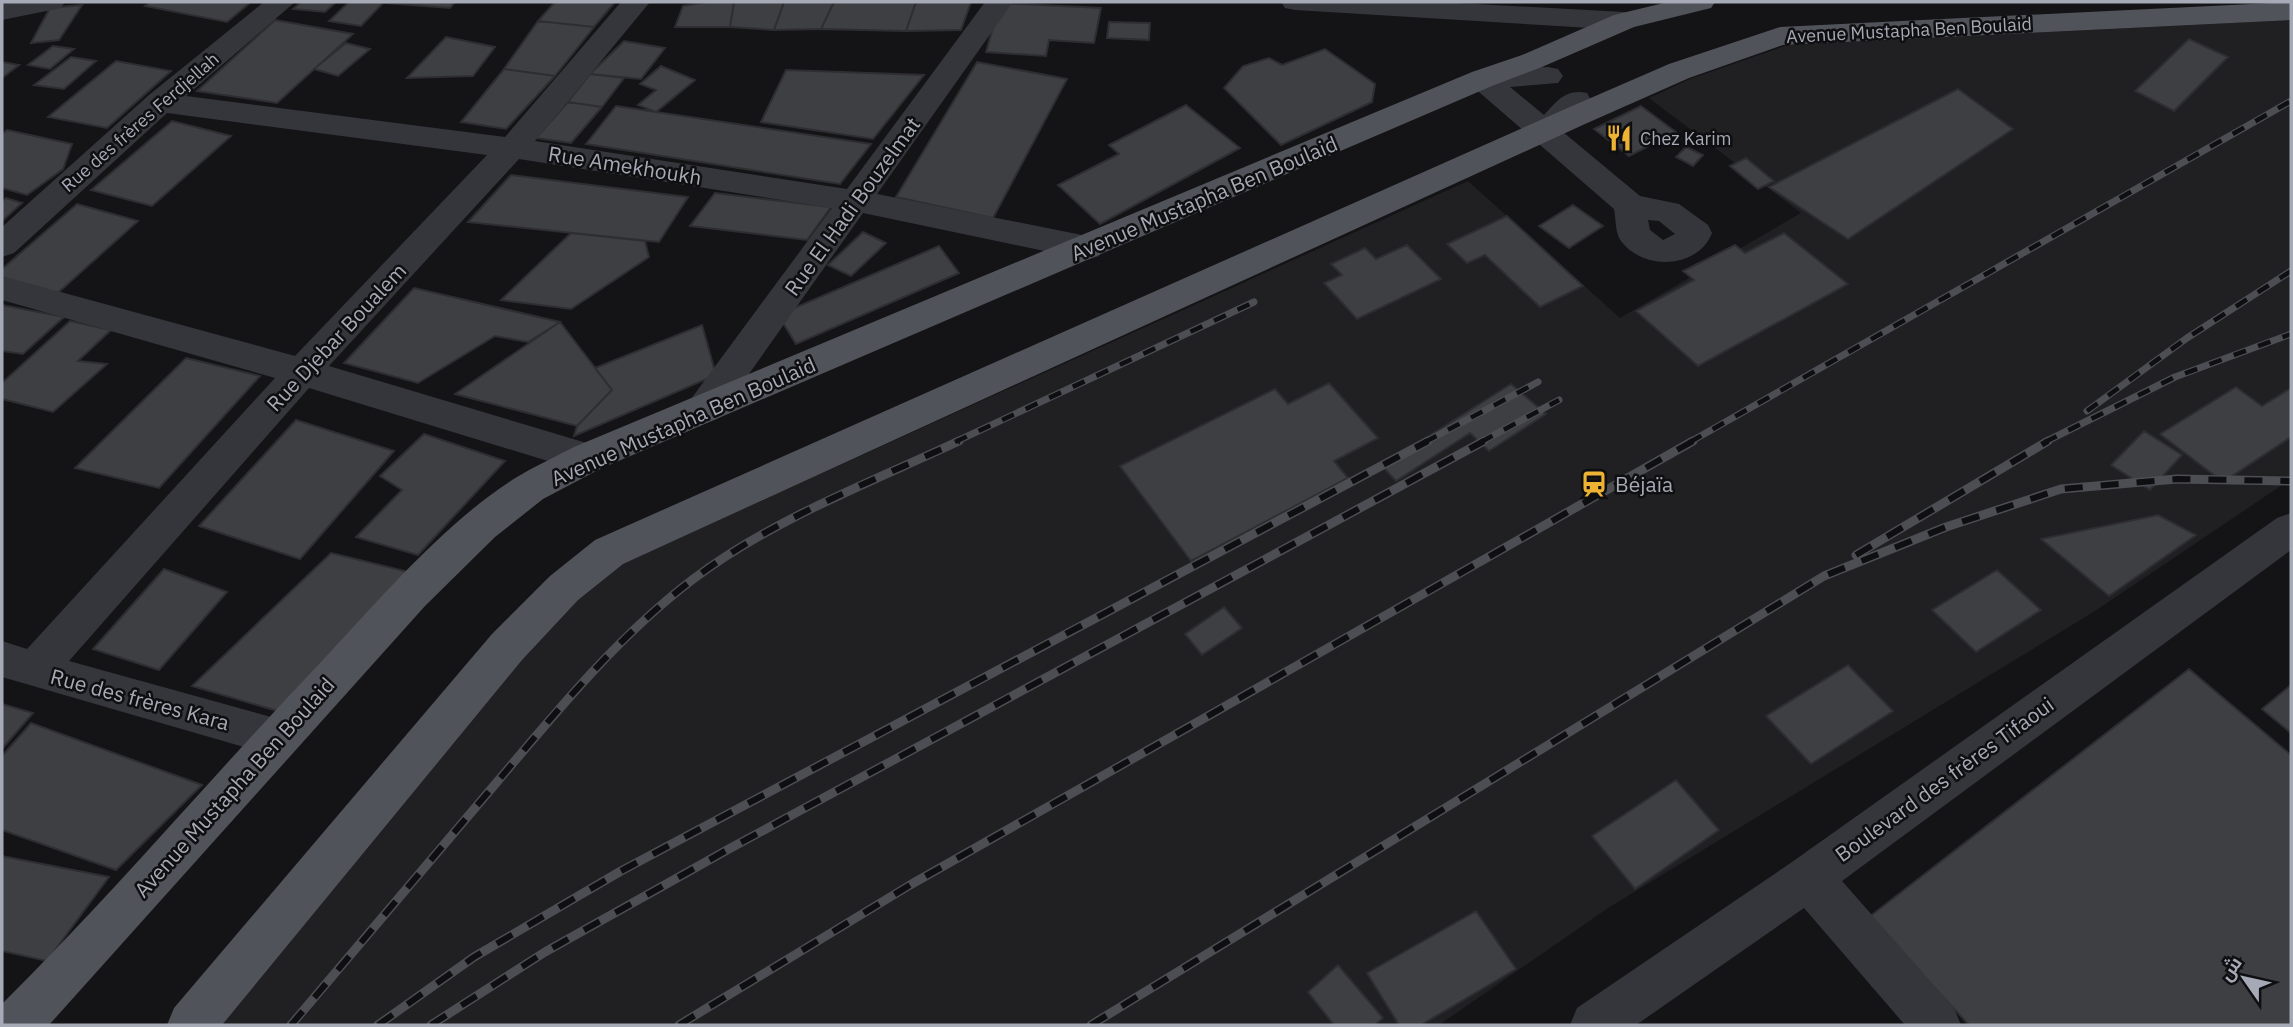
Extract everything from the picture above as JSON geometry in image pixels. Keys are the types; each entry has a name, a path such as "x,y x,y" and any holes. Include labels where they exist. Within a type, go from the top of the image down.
{"main road":[{"name":"Avenue Mustapha Ben Boulaid","path":"15,1025 63,977 278,737 411,594 481,526 530,488 587,458 1482,79 1532,61 1624,21 1701,2"},
{"name":"Avenue Mustapha Ben Boulaid","path":"191,1025 507,647 564,588 609,552 1679,71 1780,36 2291,11"}],"street":[{"path":"2,11 26,4 51,2"},
{"name":"Rue des frères Ferdjellah","path":"2,245 160,103 281,2"},
{"name":"Rue Djebar Boualem","path":"18,664 302,372 512,148 636,2"},
{"name":"Rue El Hadi Bouzelmat","path":"704,409 999,2"},
{"path":"1295,2 1624,21"},
{"path":"1482,79 1548,76"},
{"path":"1482,79 1630,205"},
{"path":"1545,132 1576,100"},
{"name":"Rue Amekhoukh","path":"160,103 512,148 856,201 1087,248"},
{"path":"2,288 302,372 587,458"},
{"name":"Boulevard des frères Tifaoui","path":"1594,1025 2286,544"},
{"name":"Rue des frères Kara","path":"18,664 278,737"},
{"path":"1808,877 1937,1025"}],"shaded area":[{"path":"2291,20 2291,479 2095,611 1608,908 1439,1025 219,1025 523,655 577,598 619,565 1468,181 1620,318 1801,213 1649,98 1690,79 1788,45"}],"building":[{"path":"150,2 251,2 227,22 145,6"},
{"path":"301,2 336,2 325,12 293,9"},
{"path":"349,2 384,2 361,26 329,21"},
{"path":"455,2 450,8 386,3"},
{"path":"555,2 615,2 594,27 538,21"},
{"path":"707,2 734,2 730,27 675,27 683,6"},
{"path":"734,2 784,2 774,30 730,27"},
{"path":"784,2 834,2 821,29 774,30"},
{"path":"834,2 916,2 906,31 821,29"},
{"path":"916,2 971,2 961,30 906,31"},
{"path":"1000,3 1101,8 1094,43 1049,40 1046,56 986,52"},
{"path":"82,5 59,40 31,43 50,8"},
{"path":"275,20 353,34 277,103 197,91"},
{"path":"538,21 594,27 555,76 504,69"},
{"path":"1109,22 1150,23 1149,40 1107,38"},
{"path":"446,37 495,47 473,76 407,78"},
{"path":"2189,39 2228,57 2174,111 2135,91"},
{"path":"624,41 665,48 641,79 590,74"},
{"path":"346,43 370,49 338,76 314,69"},
{"path":"53,46 74,49 50,69 28,65"},
{"path":"1325,49 1375,84 1372,102 1281,145 1224,88 1243,66 1269,58 1282,65"},
{"path":"71,57 96,61 64,89 34,85"},
{"path":"116,61 171,71 107,128 48,117"},
{"path":"2,62 19,65 2,78"},
{"path":"977,62 1067,79 993,218 896,197"},
{"path":"661,66 695,80 656,112 638,105 656,90 640,84"},
{"path":"504,69 555,76 506,129 461,122"},
{"path":"786,70 924,75 873,139 761,122"},
{"path":"590,74 624,78 602,107 568,102"},
{"path":"1958,89 2013,129 1848,239 1769,187"},
{"path":"568,102 602,107 571,143 536,138"},
{"path":"1186,105 1240,148 1100,224 1058,185 1119,154 1109,145"},
{"path":"616,106 871,144 840,184 586,144"},
{"path":"1641,106 1676,132 1629,156 1594,129"},
{"path":"172,121 231,136 152,206 91,190"},
{"path":"7,130 72,144 63,169 27,195 2,188 2,134"},
{"path":"1686,147 1703,155 1693,166 1676,157"},
{"path":"1746,158 1774,181 1758,189 1730,166"},
{"path":"511,175 688,197 659,242 468,222"},
{"path":"715,193 831,207 807,240 690,226"},
{"path":"6,198 22,203 2,221 2,201"},
{"path":"77,204 138,221 50,300 2,286 2,269"},
{"path":"1573,205 1603,226 1569,248 1539,226"},
{"path":"1507,216 1583,286 1540,307 1485,255 1467,263 1447,244"},
{"path":"863,232 886,243 851,276 828,265"},
{"path":"571,233 645,241 649,257 571,309 501,300"},
{"path":"1784,233 1848,284 1698,366 1636,311 1694,280 1683,271 1735,245 1745,253"},
{"path":"1407,245 1441,279 1357,319 1324,283 1342,275 1331,264 1365,248 1376,259"},
{"path":"939,246 959,273 796,344 778,315"},
{"path":"414,288 560,322 528,342 495,336 418,383 344,363"},
{"path":"2,305 64,317 23,354 2,351"},
{"path":"70,321 111,330 78,361 107,364 53,412 2,399 2,383"},
{"path":"560,322 612,390 577,426 455,394"},
{"path":"702,325 716,375 574,436 577,426 612,390 595,368"},
{"path":"186,358 260,376 159,488 75,468"},
{"path":"1329,383 1378,438 1334,461 1348,478 1191,561 1120,466 1275,389 1288,404"},
{"path":"1511,384 1546,414 1489,451 1470,433 1396,481 1382,466"},
{"path":"2236,387 2262,406 2291,388 2291,437 2223,482 2160,434"},
{"path":"296,420 394,451 300,559 199,526"},
{"path":"2144,431 2182,455 2150,490 2111,465"},
{"path":"424,434 505,461 418,555 356,537 402,490 380,476"},
{"path":"2158,515 2196,535 2109,596 2041,539"},
{"path":"331,553 409,572 281,712 192,686"},
{"path":"164,569 227,592 159,670 93,649"},
{"path":"1997,570 2041,610 1976,652 1932,610"},
{"path":"1224,607 1242,628 1202,655 1185,634"},
{"path":"1848,665 1893,711 1811,764 1766,716"},
{"path":"2189,669 2291,755 2291,1025 1969,1025 1869,917"},
{"path":"2291,685 2291,733 2262,709"},
{"path":"2,704 33,713 2,749"},
{"path":"31,723 202,785 116,870 2,830 2,756"},
{"path":"1676,780 1719,830 1635,889 1592,836"},
{"path":"2,856 109,877 47,961 2,951"},
{"path":"1476,911 1516,969 1421,1025 1399,1025 1367,973"},
{"path":"1338,965 1383,1018 1375,1025 1334,1025 1308,992"}],"railway":[{"path":"1690,442 2291,101"},
{"path":"2087,411 2187,338 2291,271"},
{"path":"955,442 1254,302"},
{"path":"2045,442 2175,377 2291,334"},
{"path":"1425,442 1538,382"},
{"path":"1481,442 1559,400"},
{"path":"291,1025 565,702 613,650 665,602 692,580 754,539 959,441"},
{"path":"378,1025 474,957 621,871 1428,441"},
{"path":"431,1025 545,952 727,850 1484,441"},
{"path":"679,1025 910,885 1693,441"},
{"path":"1856,555 2048,441"},
{"path":"1091,1025 1824,576 1946,527 2061,489 2177,479 2291,481"}],"place":[{"name":"Chez Karim","path":"1619,138"},
{"name":"Béjaïa","path":"1594,484"}]}
